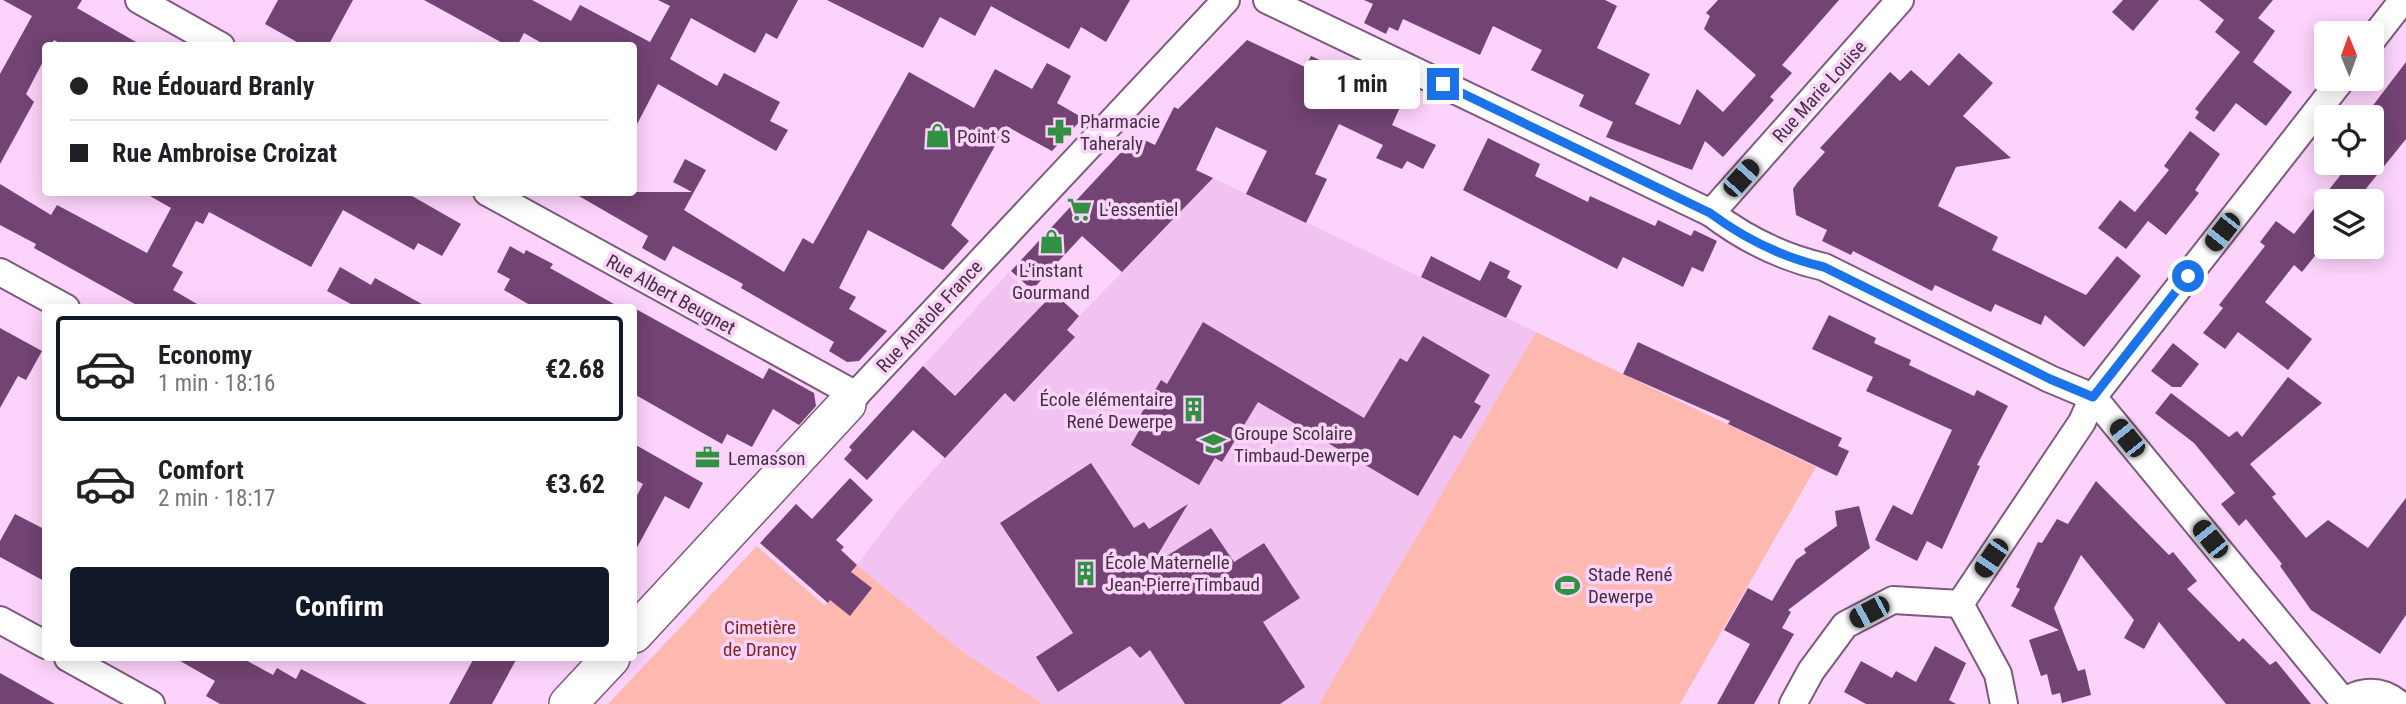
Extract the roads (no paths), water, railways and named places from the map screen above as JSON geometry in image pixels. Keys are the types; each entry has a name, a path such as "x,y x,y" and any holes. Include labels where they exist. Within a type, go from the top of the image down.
{"main road":[{"name":"Rue Anatole France","path":"637,627 852,400"},
{"path":"568,704 608,661"}],"street":[{"path":"139,0 214,42"},
{"name":"Rue Anatole France","path":"852,400 1226,0"},
{"path":"1267,0 1710,213 1739,235 1793,260 1824,267 2050,379 2093,397 2343,703 2353,696 2375,692 2400,696"},
{"name":"Rue Marie Louise","path":"1710,213 1900,0"},
{"path":"2384,24 2403,0"},
{"path":"1960,604 2082,422 2093,397 2333,91"},
{"name":"Rue Albert Beugnet","path":"494,196 852,400"},
{"path":"0,272 59,304"},
{"path":"1793,704 1811,671 1845,625 1893,600 1960,604"},
{"path":"1960,604 1998,674 2004,704"},
{"path":"0,620 42,643"},
{"path":"73,661 151,704"}],"place":[{"name":"Pharmacie Taheraly","path":"1060,132"},
{"name":"Point S","path":"937,136"},
{"name":"L'essentiel","path":"1079,209"},
{"name":"L'instant Gourmand","path":"1051,242"},
{"name":"École élémentaire René Dewerpe","path":"1193,410"},
{"name":"Groupe Scolaire Timbaud-Dewerpe","path":"1214,444"},
{"name":"Lemasson","path":"708,458"},
{"name":"École Maternelle Jean-Pierre Timbaud","path":"1085,573"},
{"name":"Stade René Dewerpe","path":"1568,585"}],"park label":[{"name":"Cimetière de Drancy","path":"760,638"}]}
